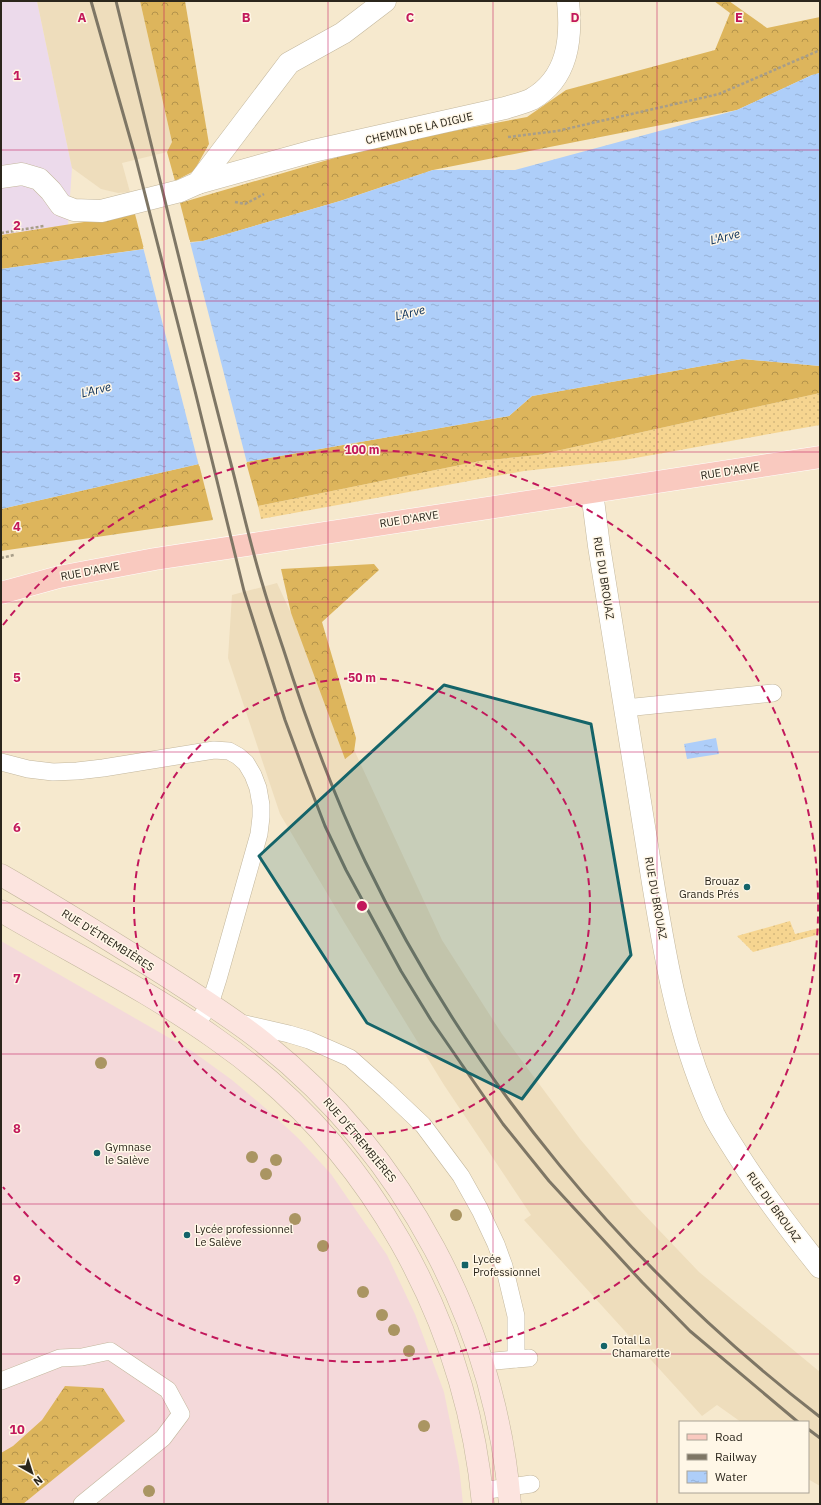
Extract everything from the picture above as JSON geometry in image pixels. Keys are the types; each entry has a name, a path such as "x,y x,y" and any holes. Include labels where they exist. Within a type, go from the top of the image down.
{"main road":[{"name":"RUE D'ARVE","path":"4,591 59,577 155,559 820,457"},
{"name":"RUE D'ÉTREMBIÈRES","path":"1,875 119,946 236,1022 274,1051 322,1095 355,1131 396,1184 420,1222 446,1269 466,1316 483,1362 499,1423 510,1496"},
{"path":"1,911 196,1025 240,1056 280,1090 308,1117 347,1162 380,1207 394,1230 429,1298 454,1362 468,1412 476,1451 482,1497"}],"street":[{"name":"CHEMIN DE LA DIGUE","path":"198,183 289,63 343,33 385,1"},
{"name":"CHEMIN DE LA DIGUE","path":"1,177 22,174 39,180 51,191 61,205 74,210 102,211 180,191 198,183 313,151 505,108 531,99 549,84 561,68 568,47 570,16 568,1"},
{"name":"RUE DU BROUAZ","path":"592,492 654,891 670,979 693,1064 715,1118 726,1138 782,1219 820,1267"}],"lane":[{"path":"625,708 773,693"},
{"path":"1,762 28,769 53,772 77,771 214,750 229,751 246,763 258,788 261,805 259,834 210,1004 196,1025"},
{"path":"236,1022 309,1040 350,1058 423,1125 460,1176 480,1210 496,1244 506,1272 516,1316 523,1358 483,1362"},
{"path":"1,1381 60,1358 82,1357 110,1351 168,1390 181,1414 163,1438 82,1504"},
{"path":"482,1497 510,1496 531,1484"}],"path":[{"path":"1,558 14,555"}],"highlighted area":[{"path":"444,685 591,724 631,955 522,1099 367,1023 259,856"}],"shaded area":[{"path":"1,1 37,1 72,168 68,225 1,235"},
{"path":"37,1 140,1 172,142 167,152 122,163 130,192 118,193 101,189 72,168"},
{"path":"820,393 820,425 624,460 524,471 261,519 258,506 480,461 538,455"},
{"path":"277,583 442,940 502,1034 580,1139 637,1207 699,1272 820,1372 820,1486 809,1480 809,1421 740,1421 717,1405 702,1416 524,1220 531,1215 444,1085 280,814 228,658 232,595"},
{"path":"790,921 795,934 820,928 820,934 753,952 737,936"},
{"name":"Lycée professionnel Le Salève","path":"1,941 192,1051 232,1080 271,1113 298,1138 331,1174 387,1255 415,1314 444,1392 459,1466 463,1504 1,1504"}],"green space":[{"path":"140,1 185,1 209,144 194,171 175,181 167,152 172,142"},
{"path":"714,1 729,1 767,28 820,17 820,73 812,75 737,110 433,170 340,201 203,241 190,242 180,203 379,145 527,117 566,90 715,50 730,13"},
{"path":"135,214 144,249 1,269 1,235"},
{"path":"742,359 820,366 820,393 538,455 480,461 258,506 246,462 509,416 532,396"},
{"path":"199,464 213,520 1,551 1,509"},
{"path":"374,564 379,570 322,622 356,738 354,752 345,759 291,613 281,569"},
{"path":"65,1386 103,1388 125,1421 23,1504 1,1504 1,1453 13,1446 42,1420"}],"water":[{"name":"L'Arve","path":"820,73 820,366 742,359 532,396 509,416 246,462 199,464 1,509 1,269 203,241 340,201 433,170 515,170 737,110 812,75"},
{"path":"716,738 719,754 687,759 684,744"}],"pier":[{"path":"190,240 247,463 199,466 143,247"}],"railway":[{"path":"91,1 136,159 244,591 285,720 325,826 346,870 401,971 431,1020 503,1124 549,1181 642,1282 690,1331 797,1421"},
{"path":"116,1 258,570 310,729 342,809 365,861 407,942 454,1020 505,1094 560,1166 619,1234 682,1298 749,1359 820,1417"},
{"path":"809,1430 820,1438"}],"place":[{"name":"Brouaz Grands Prés","path":"747,887"},
{"name":"Gymnase le Salève","path":"97,1153"},
{"name":"Lycée professionnel Le Salève","path":"187,1235"},
{"name":"Lycée Professionnel","path":"465,1265"},
{"name":"Total La Chamarette","path":"604,1346"}]}
